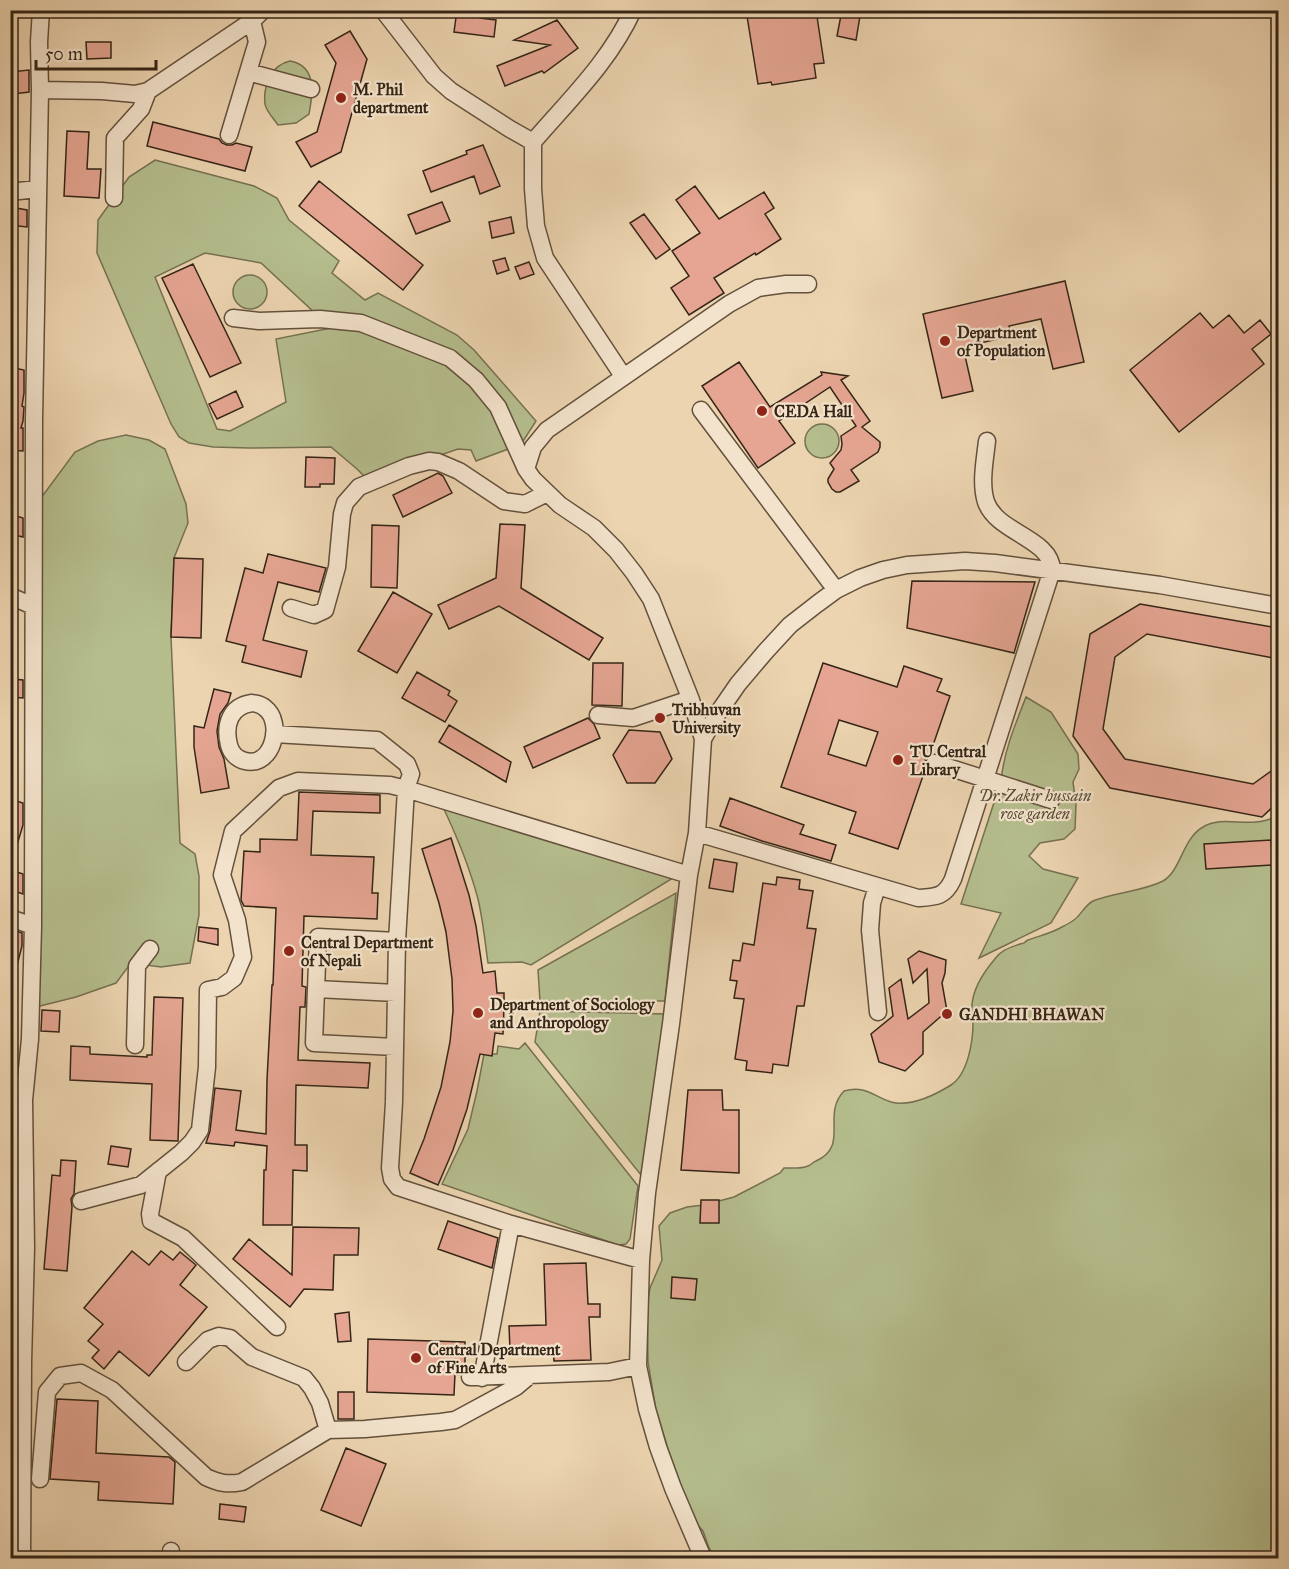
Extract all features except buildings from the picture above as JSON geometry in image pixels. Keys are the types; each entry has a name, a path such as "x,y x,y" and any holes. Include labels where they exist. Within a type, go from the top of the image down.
{"street":[{"path":"22,1558 17,1368 26,1248 17,1096 30,1039 33,926 34,419 41,10"},
{"path":"383,10 434,76 451,91 533,142"},
{"path":"623,376 545,258 536,226 533,142 601,65 624,30 633,10"},
{"path":"40,90 135,94 148,91 257,16"},
{"path":"229,135 257,42 257,16"},
{"path":"248,72 311,89"},
{"path":"114,198 116,138 141,109 148,91"},
{"path":"10,192 37,189"},
{"path":"526,469 533,447 547,429 729,304 758,288 808,284"},
{"path":"233,318 259,321 320,319 361,323 450,358 476,380 498,407 526,469 537,485 560,505 594,528 616,550 634,573 651,599 690,699 703,739 697,833 689,874 647,1193 640,1260 638,1366 658,1447 703,1558"},
{"path":"701,410 836,590"},
{"path":"697,833 918,898 936,897 948,889 1052,570 1049,557 1040,547 1000,521 989,507 983,483 987,441"},
{"path":"291,608 314,615 325,610 337,567 345,503 359,487 409,466 429,461 438,462 459,471 504,501 525,504 547,493"},
{"path":"703,739 738,684 790,625 836,590 883,570 907,565 965,561 1160,585 1278,606"},
{"path":"10,596 33,606"},
{"path":"598,714 633,718 690,699"},
{"path":"273,734 377,740 407,764 411,774 406,789 397,941 390,1168 392,1179 398,1187 511,1224 640,1260"},
{"path":"935,764 1051,800"},
{"path":"81,1201 141,1185 192,1142 200,1130 207,1067 208,990 222,987 234,978 243,957 237,920 222,875 232,831 279,788 298,781 390,784 689,874"},
{"path":"877,887 872,903 870,930 878,1012"},
{"path":"10,918 33,926"},
{"path":"395,1047 314,1043 318,937 397,941"},
{"path":"135,1045 137,966 150,949"},
{"path":"316,989 396,993"},
{"path":"158,1172 150,1214 151,1221 183,1238 277,1327"},
{"path":"511,1224 476,1378 609,1372 638,1366"},
{"path":"186,1362 208,1340 219,1336 230,1338 252,1357 304,1378 320,1403 328,1430"},
{"path":"40,1479 47,1392 60,1376 81,1373 112,1390 206,1477 219,1483 231,1484 242,1482 328,1430 455,1420 516,1387 529,1376"}],"green space":[{"path":"290,61 305,68 309,74 312,98 309,114 296,123 278,125 266,107 265,90 273,72 283,63"},
{"path":"155,160 254,186 277,198 289,220 339,261 332,273 365,300 378,293 457,335 474,350 536,421 520,446 465,365 416,348 461,373 498,414 511,448 476,461 471,450 458,449 368,480 331,447 213,447 189,443 179,437 171,424 97,253 98,220 129,177","holes":["205,253 261,263 315,313 409,346 351,329 336,327 276,339 286,402 230,431 217,429 155,277"]},
{"path":"250,275 262,280 267,292 262,304 250,309 238,304 233,292 238,280"},
{"path":"822,424 834,429 839,441 834,453 822,458 810,453 805,441 810,429"},
{"path":"126,435 149,440 165,449 186,504 188,523 174,558 171,637 180,843 195,854 199,876 199,915 190,963 161,967 131,963 116,983 76,997 36,1007 42,592 38,502 75,452 98,441"},
{"name":"Dr. Zakir hussain rose garden","path":"1026,697 1051,712 1078,754 1079,769 1073,782 1076,804 1075,829 1064,839 1040,843 1029,856 1043,869 1078,878 1051,923 979,958 1001,913 961,904 1001,781 1011,738"},
{"path":"441,803 673,878 531,965 522,962 488,963 478,899 462,850"},
{"path":"1278,817 1278,1558 715,1558 703,1531 693,1520 656,1410 648,1362 647,1306 650,1288 662,1260 659,1226 670,1213 734,1197 780,1173 784,1168 809,1166 826,1155 834,1139 835,1110 844,1091 858,1089 891,1102 907,1103 930,1096 951,1085 962,1073 971,1048 974,993 983,975 999,954 1068,924 1093,901 1146,888 1163,881 1174,870 1190,839 1209,824 1259,822"},
{"path":"676,893 665,1001 540,1001 538,970"},
{"path":"540,1011 666,1014 641,1175 535,1042"},
{"path":"525,1043 638,1186 630,1239 626,1244 618,1245 442,1184 468,1129 484,1054 497,1054 498,1046 519,1049"}],"place":[{"name":"M. Phil department","path":"341,98"},
{"name":"Department of Population","path":"945,341"},
{"name":"CEDA Hall","path":"762,411"},
{"name":"Tribhuvan University","path":"660,718"},
{"name":"TU Central Library","path":"898,760"},
{"name":"Central Department of Nepali","path":"289,951"},
{"name":"Department of Sociology and Anthropology","path":"478,1013"},
{"name":"GANDHI BHAWAN","path":"947,1014"},
{"name":"Central Department of Fine Arts","path":"416,1358"}]}
